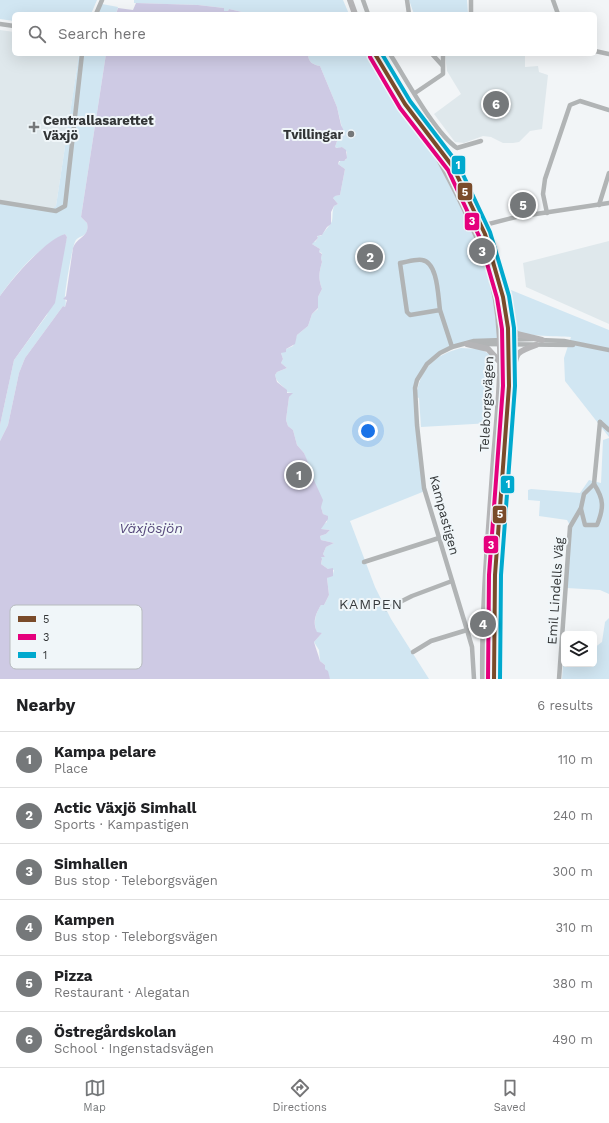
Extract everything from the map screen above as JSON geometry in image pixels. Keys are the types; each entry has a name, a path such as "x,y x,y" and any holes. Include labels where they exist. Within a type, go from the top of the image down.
{"main road":[{"path":"350,0 355,12"},
{"name":"Teleborgsvägen","path":"376,56 405,104 432,142 433,148 463,204 492,282 499,342 499,362 498,403 485,576 483,679"},
{"name":"Teleborgsvägen","path":"432,142 438,145 453,167 482,225 498,274 507,322 509,342 509,386 495,575 494,679"},
{"path":"507,322 517,334 542,340"},
{"path":"464,344 488,349 499,362"},
{"path":"509,386 515,357 521,351 536,345"}],"street":[{"path":"97,12 102,0"},
{"path":"363,0 367,12"},
{"path":"407,0 409,12"},
{"path":"471,0 472,12"},
{"path":"553,0 557,12"},
{"path":"0,24 12,26"},
{"path":"597,51 609,54"},
{"path":"0,202 56,211 65,206 82,56"},
{"path":"391,56 436,126 454,146 461,148 481,141"},
{"path":"434,56 442,65"},
{"path":"415,93 442,76 444,72 442,65 443,56"},
{"path":"547,213 543,194 545,179 570,105 580,101 609,110"},
{"path":"599,205 609,173"},
{"path":"473,228 547,213 609,203"},
{"path":"440,310 410,315 408,312 400,263 422,260 429,262 434,268 440,310 452,346"},
{"path":"509,342 542,340 580,344 609,350"},
{"name":"Kampastigen","path":"474,679 472,648 424,488 414,396 418,380 427,364 440,353 452,346 474,341 509,342"},
{"path":"509,342 536,345 580,344"},
{"name":"Emil Lindells Väg","path":"581,508 585,524 597,525 600,516 602,496 594,484 600,422 609,430"},
{"name":"Emil Lindells Väg","path":"559,679 570,527 581,508 584,494 594,484"},
{"path":"364,562 439,538"},
{"path":"386,609 412,596 452,581"},
{"path":"413,652 431,641 467,630"}],"shaded area":[{"path":"0,0 97,0 92,12 12,12 12,21 0,19"},
{"path":"134,0 343,0 348,12 242,12 229,9 228,11 223,11 224,8 198,5 134,3"},
{"path":"409,0 467,0 468,12 413,12"},
{"path":"102,4 118,7 117,12 98,12"},
{"name":"Centrallasarettet Växjö","path":"0,30 12,32 12,56 79,56 56,206 52,209 0,201"},
{"path":"79,56 106,56 81,217 87,223 87,232 75,242 70,261 65,307 63,306 25,358 19,373 8,425 0,441 0,425 14,360 47,315 67,237 65,234 63,235 36,254 20,270 0,296 0,201 52,209 56,206"},
{"path":"308,56 368,56 374,69 433,148 463,204 492,282 499,345 467,344 452,347 427,364 415,388 425,491 350,521 375,587 391,619 429,679 330,679 325,669 325,665 320,661 319,650 314,642 322,633 317,633 315,626 316,615 319,608 321,605 324,605 329,595 327,578 333,574 334,570 328,569 321,564 322,560 320,557 325,557 323,554 326,547 334,543 321,540 320,536 326,534 330,530 321,529 322,525 327,522 327,516 323,514 312,476 300,483 295,482 292,476 294,471 299,468 304,470 307,464 304,453 297,445 293,430 288,426 286,420 289,397 292,393 286,392 286,390 277,381 275,375 277,372 287,368 281,363 283,359 281,353 283,351 286,352 286,349 293,346 297,335 308,326 312,314 318,309 318,297 322,289 319,276 322,253 319,252 320,249 312,244 313,241 315,242 318,238 317,235 321,236 332,221 334,206 338,204 333,198 334,196 340,195 345,169 338,164 341,160 346,160 347,152 342,147 335,147 338,138 344,136 337,107 320,66 311,63"},
{"path":"445,56 525,56 525,67 538,66 539,72 548,75 542,129 530,131 519,142 513,143 503,143 491,137 483,136 464,143 455,142 434,114 461,94 447,71"},
{"path":"609,241 609,324 526,287 523,263"},
{"path":"511,290 609,330 609,437 565,381 564,358 571,337 521,333 511,327 508,309 513,307"},
{"path":"461,348 480,349 491,355 495,364 491,423 421,427 419,398 416,397 418,387 425,371 436,359 451,351"},
{"path":"609,438 609,594 600,590 567,588 571,527 567,520 539,516 540,501 528,500 528,490 580,493 589,480 601,483 603,440"},
{"path":"609,618 609,679 562,679 563,667 597,667 597,646 602,642 605,622"}],"water":[{"path":"136,3 198,5 224,8 224,11 228,11 229,9 242,12 117,12 118,8 133,10"},
{"name":"Växjösjön","path":"106,56 308,56 311,63 320,66 337,107 344,131 344,136 338,138 335,147 342,147 346,150 347,158 344,161 339,161 338,164 345,169 340,195 333,198 338,204 334,206 331,212 331,224 322,235 317,236 318,238 312,244 320,249 319,252 322,254 319,276 322,289 318,297 318,308 312,314 308,326 297,335 295,344 286,349 286,352 281,353 283,359 281,363 287,368 277,372 275,375 277,382 287,390 287,393 293,393 289,397 286,420 288,426 293,430 297,445 304,453 312,472 306,473 302,469 296,469 292,476 296,482 300,483 305,482 308,477 312,476 323,500 321,507 323,514 328,516 328,519 321,529 330,530 326,534 320,536 321,540 334,543 326,547 323,554 325,557 321,557 321,564 328,569 333,568 333,576 327,578 329,595 324,605 321,605 315,618 317,632 322,633 314,642 320,661 325,665 325,669 328,671 330,679 0,679 0,441 8,425 19,373 25,358 63,306 65,307 67,300 63,299 66,296 73,248 87,231 87,223 81,217"},
{"path":"65,234 67,237 55,303 14,360 0,425 0,296 12,280 39,252 48,244"}],"transit line":[{"name":"5","path":"376,56 405,104 453,167 485,234 503,297 508,328 509,386 495,575 494,679"},
{"name":"1","path":"383,56 410,101 458,164 490,232 509,296 514,328 515,386 501,575 500,679"},
{"name":"3","path":"370,57 400,108 448,170 479,236 497,298 502,329 503,386 489,575 488,679"}],"place":[{"name":"Östregårdskolan","path":"496,104"},
{"name":"Centrallasarettet Växjö","path":"34,127"},
{"name":"Tvillingar","path":"351,134"},
{"name":"Pizza","path":"523,205"},
{"name":"Simhallen","path":"482,251"},
{"name":"Actic Växjö Simhall","path":"370,257"},
{"name":"Kampa pelare","path":"299,475"},
{"name":"Kampen","path":"483,624"}],"district":[{"name":"KAMPEN","path":"371,604"}]}
